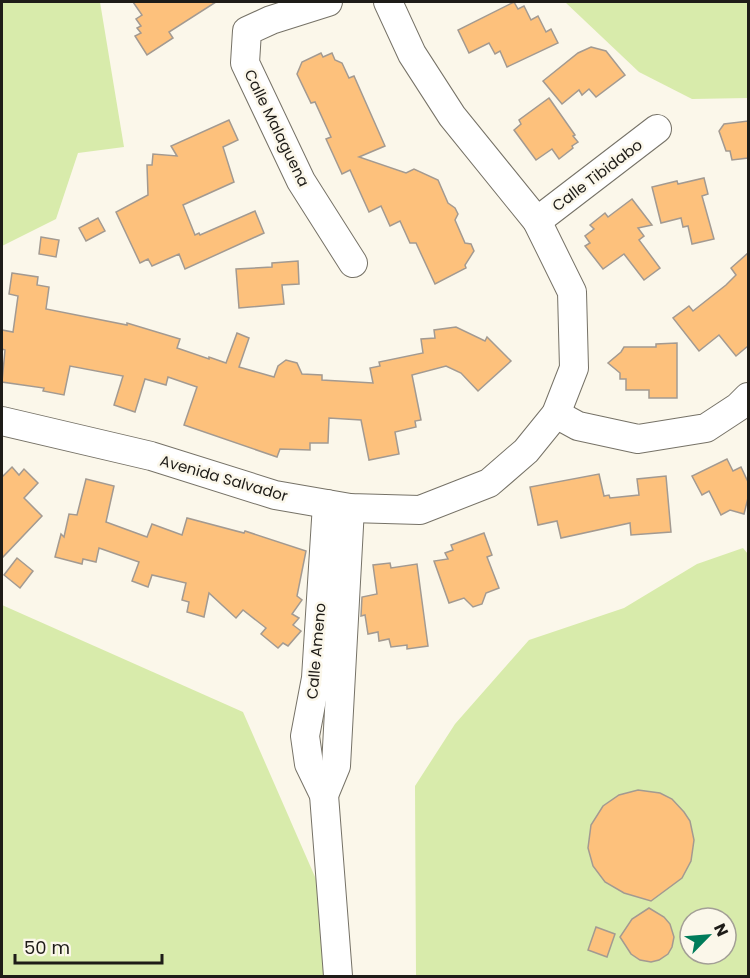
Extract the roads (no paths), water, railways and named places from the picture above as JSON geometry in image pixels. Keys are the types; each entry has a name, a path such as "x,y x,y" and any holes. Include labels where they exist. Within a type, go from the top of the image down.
{"street":[{"name":"Calle Malaguena","path":"328,2 271,20 248,31 245,63 301,181 353,263"},
{"name":"Avenida Salvador","path":"2,422 151,456 275,495 338,506 420,510 489,483 526,451 556,414 574,368 572,292 537,220 452,116 412,54 388,2"},
{"name":"Calle Tibidabo","path":"537,220 657,129"},
{"path":"556,414 578,426 638,439 706,428 738,407 748,397"},
{"name":"Calle Ameno","path":"338,506 316,678 305,736 309,764 324,795 338,976"}]}
